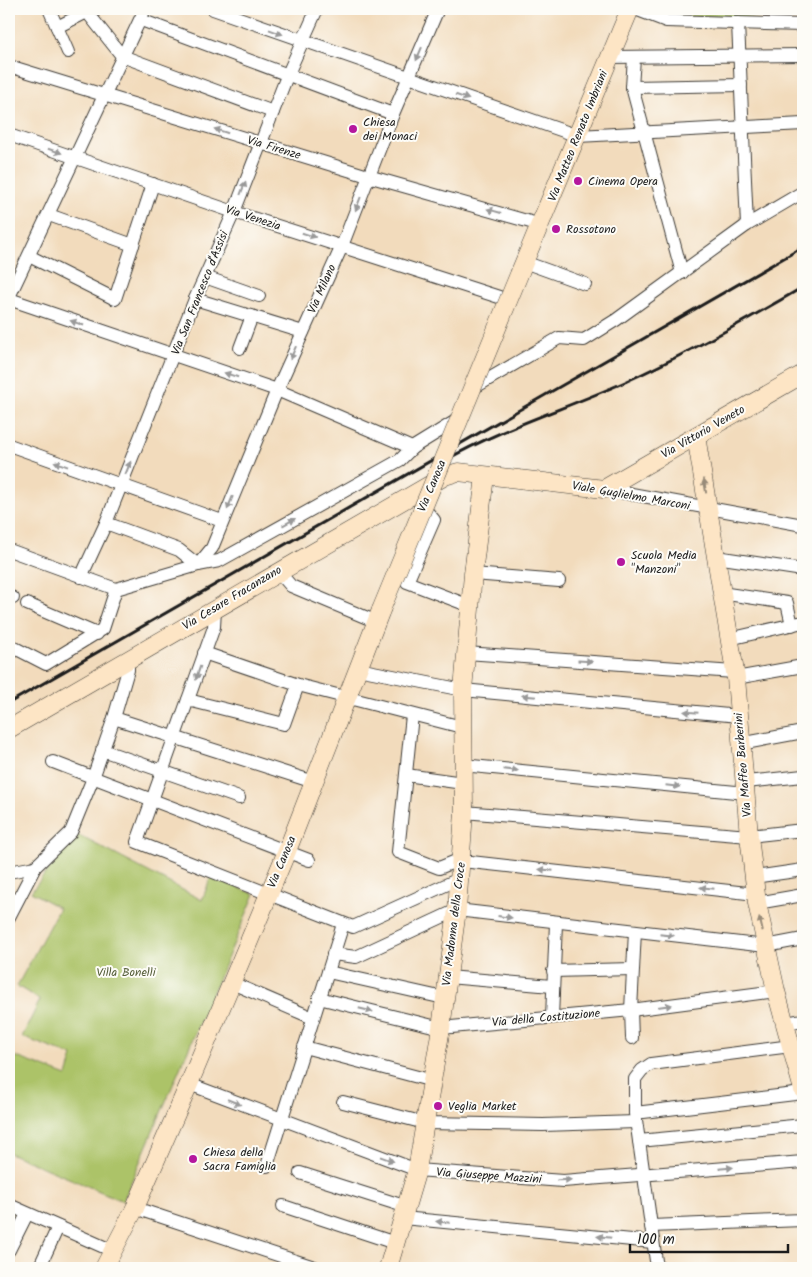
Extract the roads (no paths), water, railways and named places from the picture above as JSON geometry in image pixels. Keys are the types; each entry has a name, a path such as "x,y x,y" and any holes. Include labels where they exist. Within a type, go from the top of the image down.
{"street":[{"path":"49,9 68,52"},
{"path":"214,9 408,79 578,136 803,124"},
{"name":"Via San Francesco d'Assisi","path":"81,577 106,523 174,356 195,298 234,212 287,76 317,9"},
{"name":"Via Milano","path":"198,565 212,548 277,390 342,246 393,114 438,9"},
{"name":"Via Matteo Renato Imbriani","path":"447,451 630,9"},
{"path":"635,9 666,20 803,25"},
{"path":"57,27 87,12 122,56 273,112"},
{"path":"393,114 287,76 143,14 103,95 9,298 277,390 412,448"},
{"path":"738,23 747,226"},
{"path":"610,58 803,55"},
{"path":"634,58 632,87 682,273"},
{"name":"Via Firenze","path":"9,66 368,176 541,225"},
{"path":"632,87 741,85"},
{"name":"Via Venezia","path":"9,135 234,212 499,297"},
{"path":"29,256 115,299 153,184"},
{"path":"9,552 116,589 198,565 219,561 400,460 412,448 453,424 456,409 466,393 498,372 559,338 584,340 747,226 803,192"},
{"path":"49,215 133,245"},
{"path":"522,267 585,284"},
{"path":"204,278 259,296"},
{"path":"195,298 303,332"},
{"path":"240,348 252,316"},
{"name":"Via Vittorio Veneto","path":"604,490 803,374"},
{"name":"Via Maffeo Barberini","path":"696,436 735,675 740,744 746,787 748,836 756,891 776,991 803,1092"},
{"path":"9,445 222,521"},
{"name":"Via Canosa","path":"104,1268 135,1208 232,983 287,851 346,698 447,451"},
{"name":"Viale Guglielmo Marconi","path":"458,472 604,490 708,510 803,525"},
{"name":"Via Cesare Fracanzano","path":"9,729 412,494 445,476 458,472"},
{"name":"Via Madonna della Croce","path":"388,1268 417,1170 433,1081 457,910 462,867 464,812 462,765 463,690 473,574 485,476"},
{"path":"412,494 434,520 407,582 470,606"},
{"path":"106,523 179,550 198,565"},
{"path":"716,557 803,570"},
{"path":"278,571 291,586 379,616"},
{"path":"473,574 559,581"},
{"path":"9,646 46,664 103,629 116,589"},
{"path":"722,593 787,603 798,623 729,639"},
{"path":"27,604 97,634"},
{"path":"215,610 214,627 137,842 268,895 343,924 354,926 462,867 803,895"},
{"path":"466,652 735,675 803,666"},
{"path":"204,653 298,685 462,727"},
{"path":"9,917 35,867 71,832 93,778 114,718 128,670 128,660"},
{"path":"358,669 463,690 739,716"},
{"path":"188,700 284,724 298,685"},
{"path":"412,715 398,852 439,868 456,861 462,867"},
{"path":"114,718 314,782"},
{"path":"740,744 803,732"},
{"path":"102,750 239,798"},
{"path":"53,762 310,860"},
{"path":"462,765 746,787 803,776"},
{"path":"406,775 463,783"},
{"path":"464,812 748,836 803,830"},
{"path":"9,872 35,867"},
{"path":"756,891 803,870"},
{"path":"9,901 9,917"},
{"path":"333,954 356,957 457,910 766,946 803,939"},
{"path":"552,1017 556,923"},
{"path":"267,1166 343,924"},
{"path":"632,1038 631,1010 635,931"},
{"path":"553,971 633,968"},
{"path":"328,972 444,998"},
{"path":"448,977 552,986"},
{"path":"232,983 313,1018"},
{"name":"Via della Costituzione","path":"319,998 441,1028 631,1010 776,991"},
{"path":"786,1023 803,1020"},
{"path":"657,1268 635,1118 635,1079 642,1070 651,1064 791,1046"},
{"path":"304,1047 433,1081"},
{"name":"Via Giuseppe Mazzini","path":"189,1084 282,1121 417,1170 563,1181 803,1162"},
{"path":"343,1102 425,1123 543,1125 635,1118 803,1092"},
{"path":"639,1141 803,1125"},
{"path":"300,1173 405,1213 653,1242"},
{"path":"9,1205 113,1251"},
{"path":"283,1206 396,1243"},
{"path":"135,1208 317,1268"},
{"path":"9,1250 27,1214"},
{"path":"651,1226 803,1220"},
{"path":"39,1268 58,1227"}],"railway":[{"path":"9,703 803,247"},
{"path":"444,461 488,439 602,392 671,360 716,337 803,287"}],"place":[{"name":"Chiesa dei Monaci","path":"353,129"},
{"name":"Cinema Opera","path":"578,181"},
{"name":"Rossotono","path":"556,229"},
{"name":"Scuola Media \"Manzoni\"","path":"621,562"},
{"name":"Veglia Market","path":"438,1106"},
{"name":"Chiesa della Sacra Famiglia","path":"193,1159"}],"park label":[{"name":"Villa Bonelli","path":"126,972"}]}
